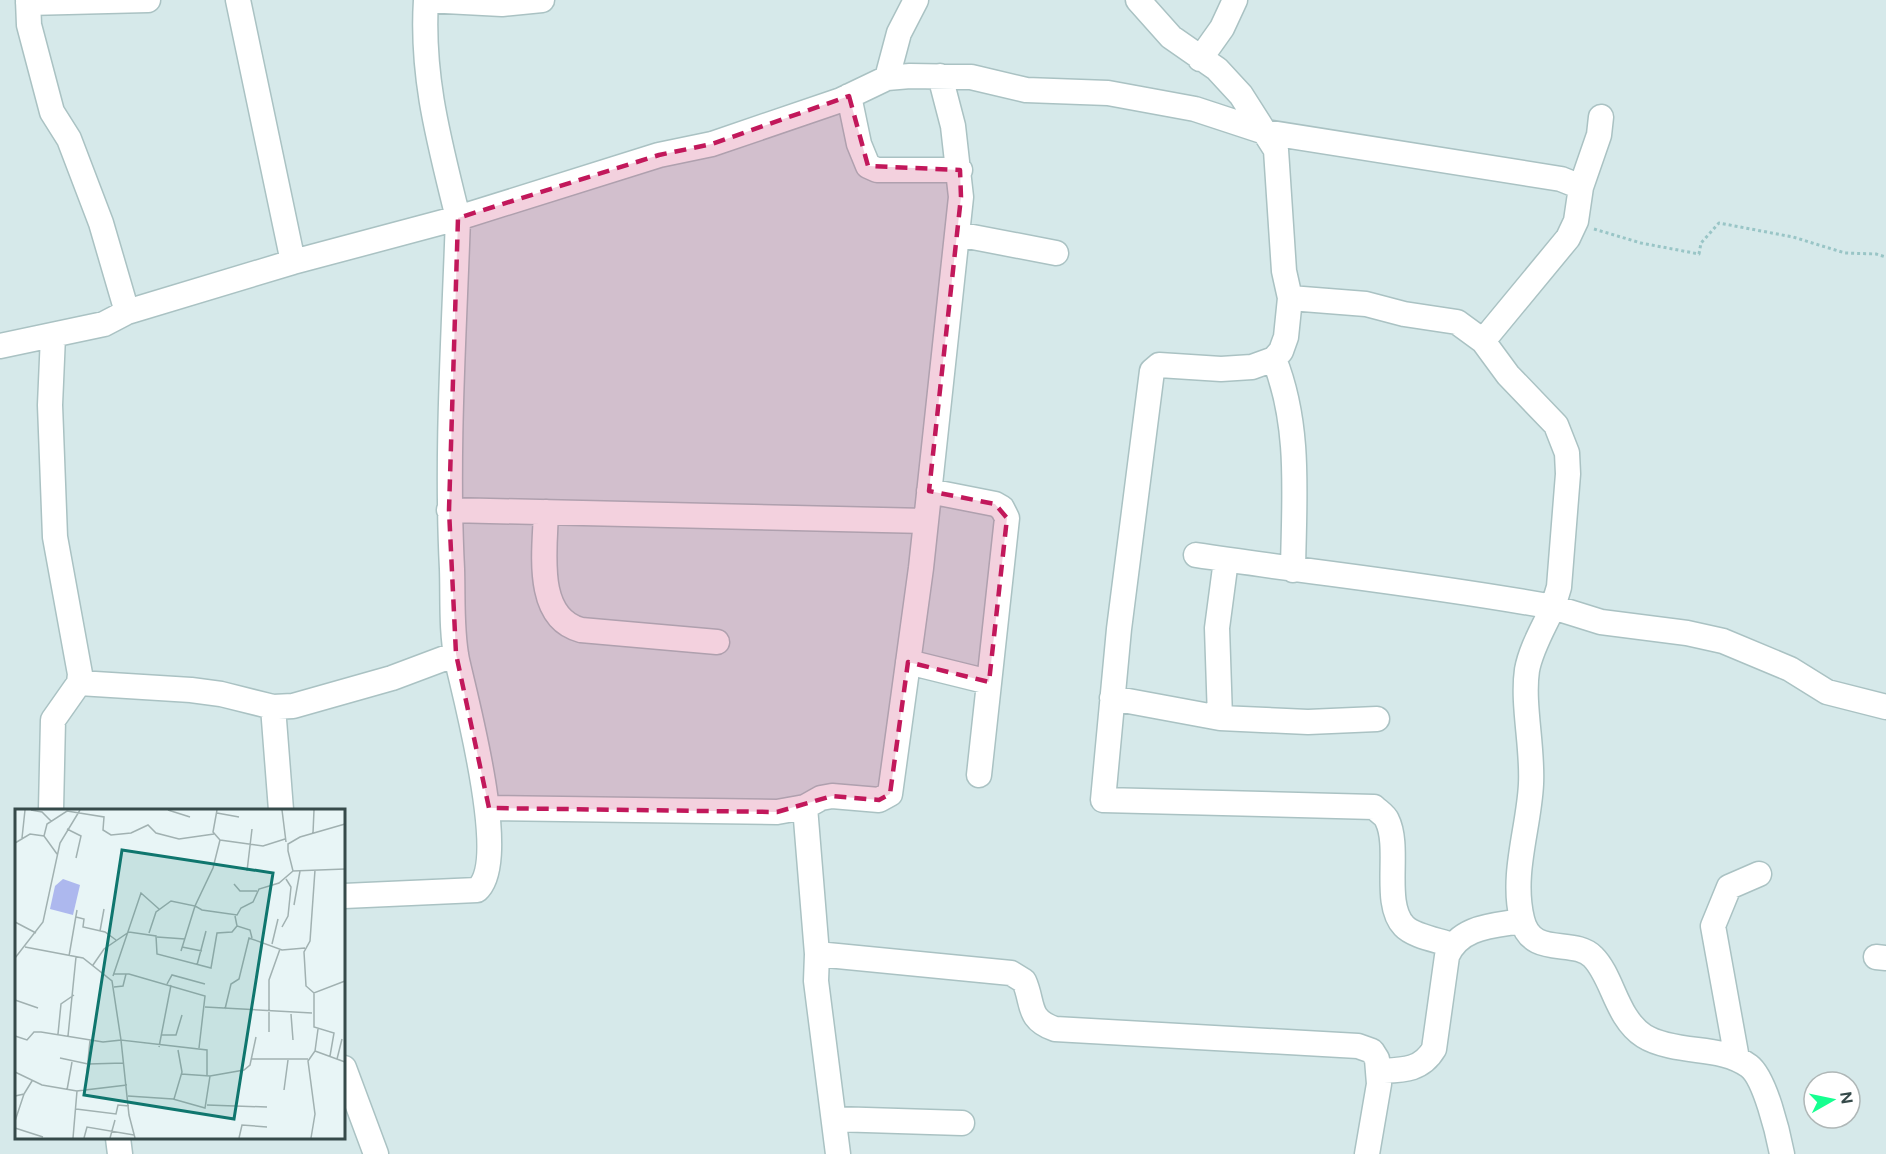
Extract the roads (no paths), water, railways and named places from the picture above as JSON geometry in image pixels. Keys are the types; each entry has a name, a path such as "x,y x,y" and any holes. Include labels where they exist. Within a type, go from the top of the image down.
{"street":[{"path":"127,312 101,223 69,139 52,112 29,25 28,2 148,0"},
{"path":"238,0 293,262"},
{"path":"345,896 477,890 483,885 486,871 489,808 456,654 449,510 458,218 426,80 426,0 502,4 542,0"},
{"path":"887,78 899,33 916,0"},
{"path":"1138,0 1171,37 1217,69 1241,95 1276,150 1284,271 1290,298 1286,337 1281,351 1274,359 1252,367 1221,369 1159,364 1152,371 1112,698 1103,800 1374,807 1387,818 1391,835 1394,896 1399,919 1405,928 1452,945"},
{"path":"1200,59 1222,28 1235,0"},
{"path":"489,808 777,812 805,807 821,798 832,796 879,800 890,794 926,520 961,196 960,170 953,126 940,76"},
{"path":"0,346 104,324 127,312 293,262 458,218 659,155 712,144 849,96 887,78 971,77 1026,90 1118,94 1196,109 1265,132 1561,179 1581,187"},
{"path":"849,96 859,144 868,166 877,170 960,170"},
{"path":"1483,341 1568,238 1576,221 1581,187 1599,135 1601,117"},
{"path":"957,234 1056,253"},
{"path":"1290,298 1366,304 1404,315 1457,322 1483,341 1508,375 1556,425 1567,453 1562,557 1559,587 1553,607 1534,648 1527,670 1532,770 1530,805 1519,864 1522,921 1531,936 1552,947 1575,947 1593,956 1628,1020 1645,1037 1680,1048 1714,1052 1737,1059 1751,1067 1764,1091 1777,1128 1782,1154"},
{"path":"51,809 53,720 79,683 80,674 56,537 50,405 52,336"},
{"path":"1274,359 1284,383 1293,426 1293,570"},
{"path":"929,491 995,504 1005,512 979,775"},
{"path":"449,510 926,520"},
{"path":"546,512 546,579 554,611 570,627 581,630 717,642"},
{"path":"1196,555 1293,570 1458,589 1553,607 1601,622 1687,633 1723,641 1790,669 1827,692 1886,706"},
{"path":"1220,718 1217,628 1226,560"},
{"path":"79,683 221,694 273,707 294,706 392,678 456,654"},
{"path":"908,662 989,682"},
{"path":"1112,698 1220,718 1308,722 1377,719"},
{"path":"273,707 281,809"},
{"path":"805,807 817,954 816,981 838,1154"},
{"path":"1737,1059 1713,926 1729,887 1759,874"},
{"path":"1379,1071 1408,1070 1428,1058 1434,1049 1447,956 1452,945 1462,935 1479,929 1522,921"},
{"path":"817,954 1011,973 1024,981 1034,1015 1043,1025 1055,1029 1358,1046 1372,1051 1379,1071 1367,1154"},
{"path":"345,1071 376,1154"},
{"path":"834,1119 962,1123"},
{"path":"118,1139 120,1154"}]}
